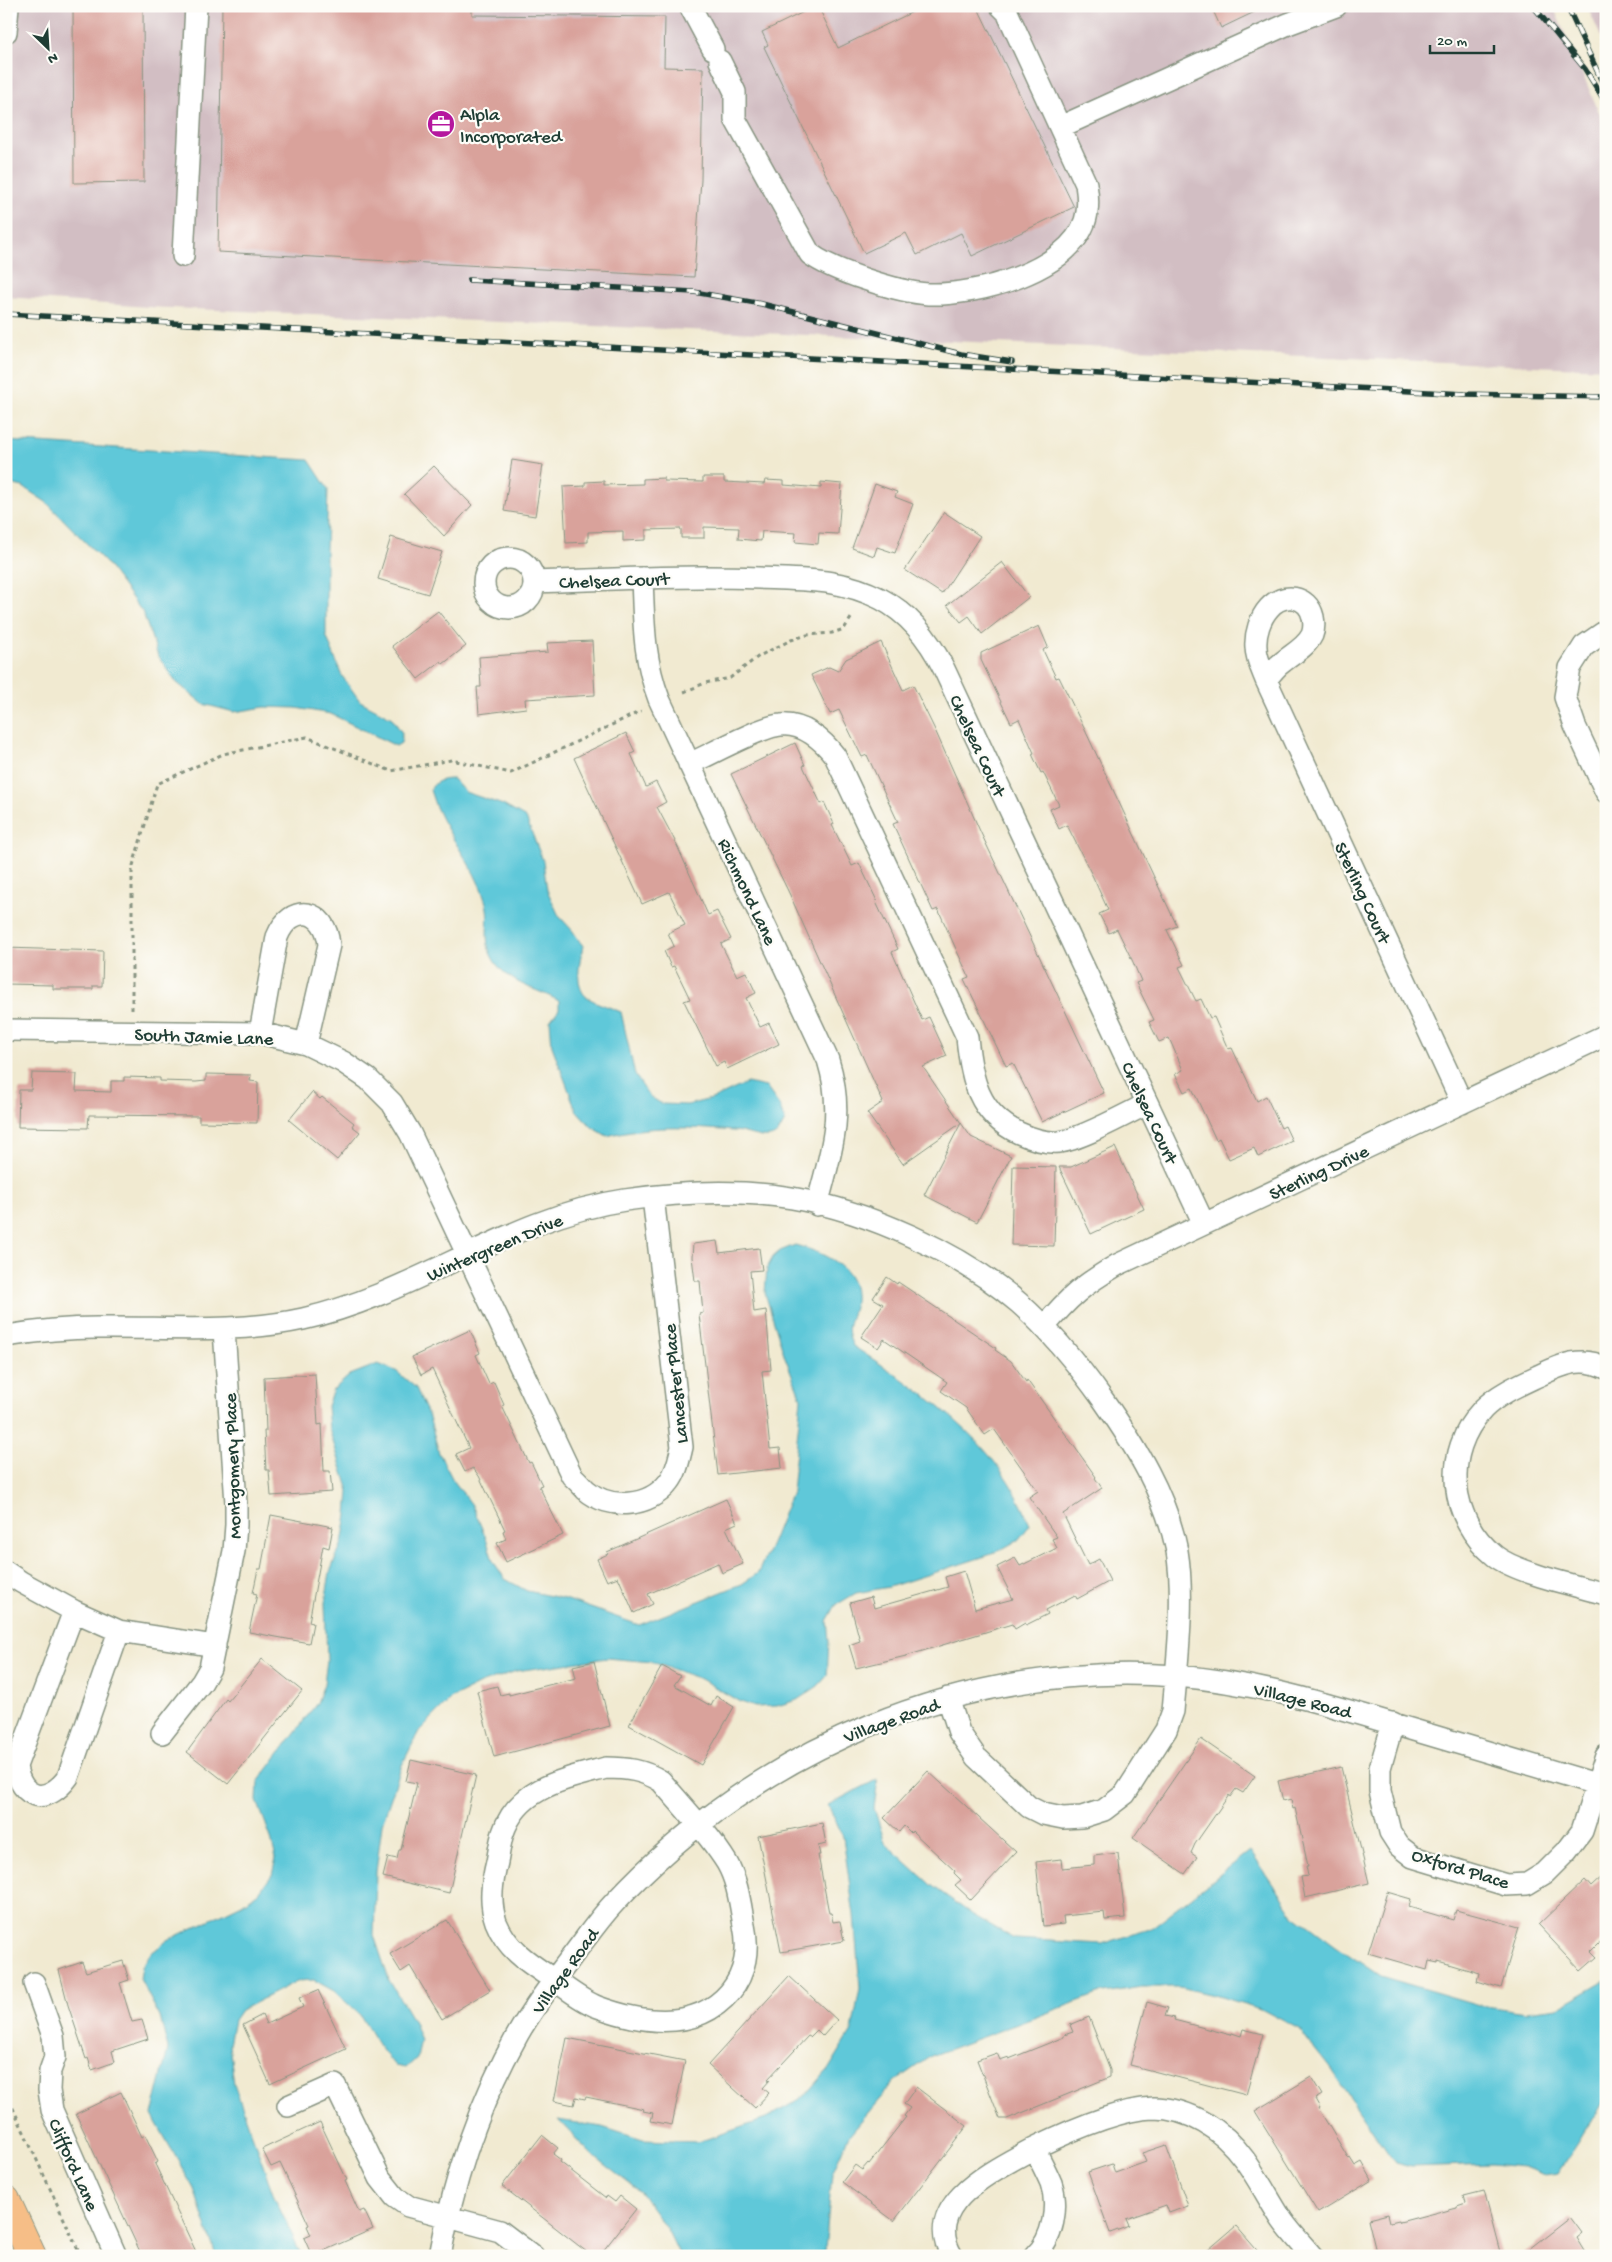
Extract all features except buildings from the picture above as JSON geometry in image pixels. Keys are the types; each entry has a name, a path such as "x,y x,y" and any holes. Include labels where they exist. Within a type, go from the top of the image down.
{"main road":[{"path":"6,2200 32,2256"}],"street":[{"path":"6,32 8,6"},
{"path":"183,256 196,6"},
{"path":"690,6 735,92 735,120 810,254 820,262 880,284 927,294 970,292 1002,283 1044,266 1062,254 1085,222 1088,203 1086,184 1007,12 1001,6"},
{"path":"1060,127 1288,24 1336,6"},
{"name":"Chelsea Court","path":"535,582 694,576 833,581 858,588 883,600 900,612 918,629 935,652 944,669 1204,1224"},
{"name":"Richmond Lane","path":"642,578 645,646 649,674 828,1060 833,1078 837,1110 836,1127 817,1205"},
{"path":"1606,631 1584,646 1570,668 1566,697 1575,726 1606,792"},
{"name":"Sterling Court","path":"1266,680 1462,1103"},
{"path":"690,764 761,731 781,725 799,728 825,743 835,756 967,1037 971,1072 978,1093 990,1111 1005,1126 1041,1142 1060,1142 1078,1137 1147,1104"},
{"path":"260,1033 277,937 281,927 289,917 302,913 313,915 323,922 328,932 329,945 306,1044"},
{"name":"South Jamie Lane","path":"6,1030 260,1033 306,1044 343,1062 368,1079 392,1103 410,1133 469,1254"},
{"name":"Sterling Drive","path":"1044,1327 1068,1298 1090,1281 1117,1265 1606,1035"},
{"name":"Wintergreen Drive","path":"6,1336 50,1329 224,1330 262,1327 343,1309 386,1293 516,1232 583,1209 622,1200 707,1193 751,1194 793,1198 840,1210 883,1226 924,1243 959,1261 1019,1303 1071,1356 1120,1424 1156,1485 1169,1518 1177,1553 1180,1589 1176,1676 1172,1711 1166,1730 1125,1794 1104,1810 1082,1817 1063,1818 1044,1814 1028,1807 976,1757 959,1732 948,1698"},
{"name":"Lancester Place","path":"469,1254 572,1476 587,1491 603,1499 619,1504 634,1504 652,1496 668,1483 678,1465 682,1447 653,1197"},
{"name":"Montgomery Place","path":"162,1733 202,1682 210,1668 234,1551 236,1503 224,1330"},
{"path":"1606,1368 1581,1361 1565,1363 1500,1395 1484,1408 1468,1430 1456,1462 1455,1482 1460,1508 1468,1526 1481,1543 1496,1557 1514,1567 1606,1594"},
{"path":"6,1572 74,1611 119,1631 215,1646"},
{"path":"74,1611 16,1766 18,1778 24,1788 32,1794 41,1796 51,1794 59,1789 68,1777 119,1631"},
{"name":"Village Road","path":"440,2256 447,2216 471,2138 493,2084 519,2033 554,1980 613,1905 697,1825 732,1799 779,1769 831,1742 891,1716 948,1698 988,1689 1058,1678 1114,1674 1176,1676 1234,1682 1296,1695 1601,1786"},
{"name":"Oxford Place","path":"1393,1723 1380,1768 1380,1791 1390,1832 1399,1846 1412,1857 1506,1885 1526,1884 1545,1873 1567,1851 1582,1831 1601,1786 1606,1756"},
{"path":"606,1768 626,1768 647,1772 661,1781 697,1825 727,1863 736,1882 747,1936 746,1960 738,1982 724,1999 707,2011 689,2019 654,2022 597,2007 517,1954 504,1938 496,1921 492,1901 492,1881 504,1832 511,1816 534,1792 552,1782 606,1768"},
{"name":"Clifford Lane","path":"34,1983 53,2036 55,2057 50,2071 49,2090 52,2110 57,2126 116,2256"},
{"path":"288,2106 335,2085 387,2188 408,2206 500,2231 533,2256"},
{"path":"952,2256 947,2247 944,2233 946,2219 952,2206 961,2194 999,2168 1057,2137 1124,2113 1154,2108 1178,2112 1202,2121 1224,2135 1243,2158 1283,2222 1312,2256"},
{"path":"1034,2148 1051,2185 1054,2203 1053,2222 1047,2237 1035,2256"}],"path":[{"path":"684,692 706,683 730,678 759,656 791,640 807,635 832,634 844,629 854,615"},
{"path":"132,1010 132,869 157,784 223,754 307,737 392,771 451,760 512,773 641,711"},
{"path":"6,2094 81,2256"}],"shaded area":[{"name":"Alpla Incorporated","path":"6,6 1553,6 1606,128 1606,369 148,307 6,297"},
{"path":"1587,6 1606,6 1606,48"}],"water":[{"path":"6,441 309,460 328,489 326,635 342,676 360,701 392,718 402,733 401,743 396,746 331,714 296,708 265,707 234,712 203,704 176,682 158,656 143,613 106,563 46,502 23,487 6,483"},
{"path":"445,779 453,779 465,792 503,805 526,818 543,861 547,890 559,916 583,946 580,959 580,988 588,998 621,1012 635,1075 649,1096 662,1104 687,1105 715,1098 747,1083 766,1087 779,1105 785,1121 778,1133 766,1137 737,1131 670,1128 622,1132 607,1136 592,1127 576,1110 552,1046 550,1021 559,1009 559,1001 516,981 501,970 495,962 488,947 487,911 481,888 435,805 430,790 434,784"},
{"path":"795,1245 827,1257 845,1270 855,1290 854,1309 848,1328 853,1346 932,1401 979,1444 1000,1468 1017,1495 1030,1525 1018,1540 995,1553 889,1587 856,1593 836,1605 827,1621 829,1641 827,1676 818,1686 797,1700 777,1706 755,1707 740,1702 701,1679 652,1662 607,1658 516,1671 480,1684 452,1698 419,1731 402,1765 382,1824 376,1872 374,1935 389,1980 414,2022 421,2041 417,2058 406,2068 395,2066 379,2046 360,2015 334,1991 314,1980 297,1981 241,2010 234,2020 229,2044 234,2084 275,2199 302,2256 216,2256 194,2189 152,2115 168,2049 160,2017 140,1979 142,1967 150,1954 168,1940 242,1904 260,1891 272,1875 276,1858 270,1835 257,1801 258,1782 317,1703 324,1684 327,1660 325,1603 330,1572 342,1543 347,1515 349,1491 329,1429 327,1406 333,1390 350,1375 378,1364 396,1371 416,1388 429,1417 439,1453 453,1480 472,1505 486,1538 493,1561 505,1579 527,1591 565,1599 639,1625 742,1584 758,1573 771,1544 792,1492 801,1398 785,1357 765,1293 767,1268 773,1257 780,1251"},
{"path":"878,1779 874,1808 885,1843 931,1885 973,1915 1015,1939 1102,1944 1150,1929 1250,1851 1293,1914 1380,1976 1479,2005 1526,2012 1557,2008 1606,1980 1606,2096 1558,2173 1544,2175 1524,2167 1491,2164 1411,2167 1395,2163 1329,2067 1299,2029 1261,2009 1179,1987 1141,1987 1098,1994 931,2056 895,2081 849,2135 832,2173 825,2250 827,2256 680,2256 667,2229 640,2192 592,2155 558,2120 602,2127 643,2140 698,2142 766,2119 805,2096 828,2070 852,2031 860,1988 854,1915 843,1837 828,1805"}],"railway":[{"path":"1533,6 1585,69 1606,103"},
{"path":"1567,6 1606,90"},
{"path":"469,280 694,292 762,304 961,354 1012,362"},
{"path":"6,314 1465,394 1606,397"}],"place":[{"name":"Alpla Incorporated","path":"441,124"}]}
